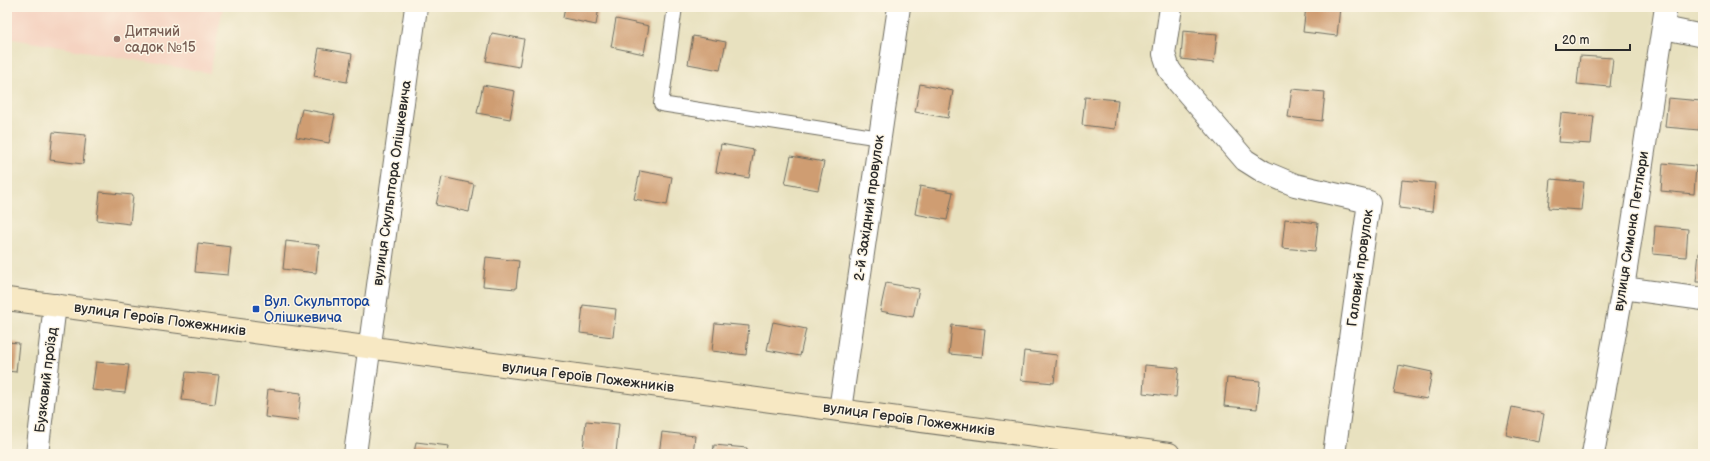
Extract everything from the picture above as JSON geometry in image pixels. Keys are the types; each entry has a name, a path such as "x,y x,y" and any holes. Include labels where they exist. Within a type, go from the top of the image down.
{"street":[{"name":"вулиця Скульптора Олішкевича","path":"354,454 416,7"},
{"name":"2-й Західний провулок","path":"840,410 899,7"},
{"name":"Галовий провулок","path":"1171,7 1164,54 1169,69 1179,83 1245,160 1264,172 1295,185 1369,202 1334,454"},
{"path":"1665,17 1703,36"},
{"name":"вулиця Симона Петлюри","path":"1594,454 1623,288 1665,17"},
{"path":"1623,288 1703,299"},
{"name":"вулиця Героїв Пожежників","path":"7,298 368,348 1169,454"},
{"name":"Бузковий проїзд","path":"37,454 55,305"}],"lane":[{"path":"675,7 661,104 880,138"}],"shaded area":[{"name":"Дитячий садок №15","path":"7,7 223,7 210,73 7,38"}],"building":[{"path":"565,7 599,7 596,25 563,18"},
{"path":"943,7 959,7 958,11"},
{"path":"1219,7 1233,7 1233,10"},
{"path":"1306,7 1340,7 1337,36 1303,32"},
{"path":"616,19 649,26 644,54 611,47"},
{"path":"1183,31 1217,34 1214,63 1181,59"},
{"path":"492,33 524,39 519,67 486,61"},
{"path":"693,36 726,42 720,70 688,64"},
{"path":"319,48 352,54 347,82 314,76"},
{"path":"1580,56 1613,58 1610,87 1577,84"},
{"path":"920,84 953,91 948,118 915,112"},
{"path":"483,85 515,91 510,119 477,113"},
{"path":"1292,89 1325,92 1322,121 1288,117"},
{"path":"1085,97 1118,100 1115,129 1082,125"},
{"path":"1668,98 1701,101 1699,130 1665,127"},
{"path":"302,109 335,115 329,143 296,137"},
{"path":"1561,113 1594,116 1591,144 1558,142"},
{"path":"53,132 86,135 83,164 50,160"},
{"path":"721,144 754,150 749,178 716,172"},
{"path":"791,156 824,162 818,190 785,184"},
{"path":"1663,163 1696,166 1694,194 1661,191"},
{"path":"640,171 672,177 667,205 634,199"},
{"path":"442,177 474,184 469,212 436,205"},
{"path":"1551,179 1584,182 1581,210 1548,208"},
{"path":"1402,180 1435,183 1432,212 1399,208"},
{"path":"920,186 953,192 947,220 915,214"},
{"path":"100,192 133,195 130,224 97,220"},
{"path":"1285,219 1318,223 1315,251 1282,248"},
{"path":"1655,226 1688,229 1686,257 1653,254"},
{"path":"286,241 319,245 316,273 283,269"},
{"path":"198,243 231,247 228,275 195,272"},
{"path":"1699,253 1703,253 1703,282 1696,282"},
{"path":"486,257 519,261 516,289 483,286"},
{"path":"886,283 919,289 913,317 880,311"},
{"path":"583,305 616,309 613,337 580,333"},
{"path":"773,322 806,329 800,356 767,350"},
{"path":"715,323 749,326 746,355 712,351"},
{"path":"952,325 985,329 982,357 949,354"},
{"path":"7,342 19,343 16,372 7,371"},
{"path":"1024,351 1057,355 1054,383 1021,380"},
{"path":"96,362 129,365 125,393 92,390"},
{"path":"1145,365 1179,368 1176,397 1143,393"},
{"path":"1399,365 1432,372 1427,399 1394,393"},
{"path":"186,372 219,375 215,404 182,400"},
{"path":"1227,378 1260,381 1257,409 1224,406"},
{"path":"268,389 301,393 298,421 265,417"},
{"path":"1512,407 1544,414 1539,442 1506,435"},
{"path":"586,421 619,424 616,453 583,449"},
{"path":"662,432 695,436 693,454 659,454"},
{"path":"416,442 449,446 448,454 414,454"},
{"path":"714,445 747,448 747,454 713,454"}],"place":[{"name":"Дитячий садок №15","path":"117,39"},
{"name":"Вул. Скульптора Олішкевича","path":"256,309"}]}
